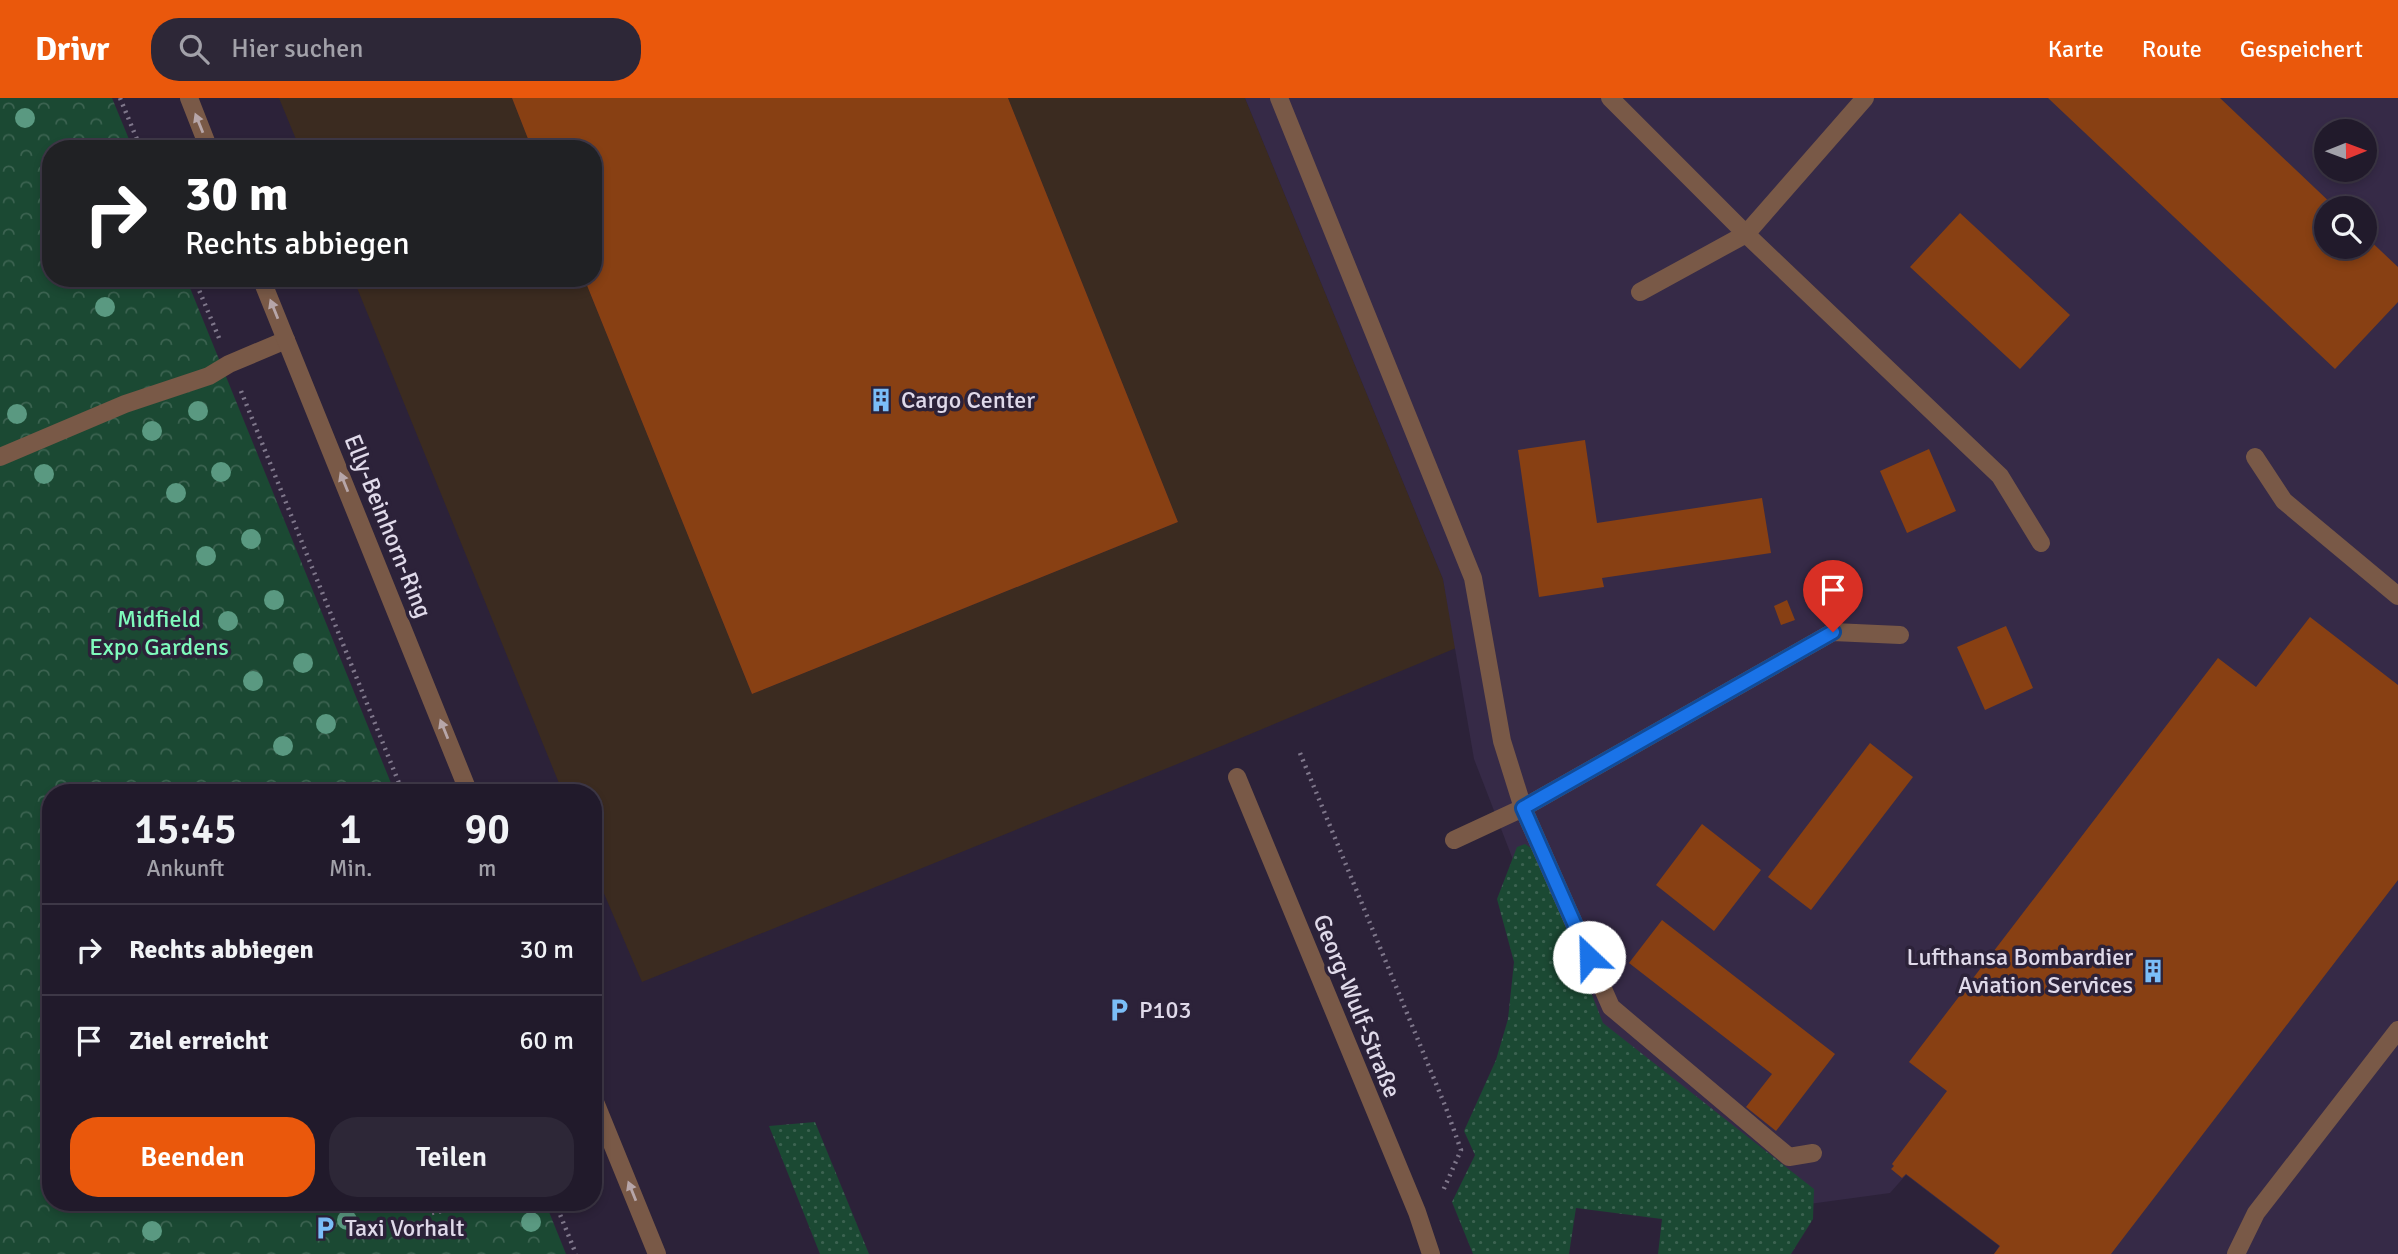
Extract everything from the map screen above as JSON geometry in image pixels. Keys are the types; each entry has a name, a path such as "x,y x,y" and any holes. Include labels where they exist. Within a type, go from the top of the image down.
{"street":[{"path":"188,98 205,140"},
{"path":"1279,98 1474,578 1502,741 1523,808 1611,1007 1789,1157 1813,1153"},
{"path":"1610,98 1746,234 2000,476 2042,543"},
{"path":"1640,292 1746,234 1866,98"},
{"name":"Elly-Beinhorn-Ring","path":"265,287 465,784"},
{"path":"0,457 125,404 209,376 229,364 286,340"},
{"path":"2255,457 2284,501 2398,596"},
{"path":"1454,840 1523,808 1833,632 1900,635"},
{"name":"Georg-Wulf-Straße","path":"1237,777 1394,1162 1417,1212 1431,1254"},
{"path":"2236,1254 2256,1213 2398,1030"},
{"path":"602,1119 657,1254"}],"path":[{"path":"120,98 137,140"},
{"path":"198,287 399,784"},
{"path":"1300,753 1461,1150 1440,1199"},
{"path":"432,1213 443,1211"},
{"path":"559,1211 576,1254"}],"shaded area":[{"path":"279,98 512,98 528,140 296,140"},
{"path":"1008,98 1245,98 1443,579 1456,648 642,982 602,889 602,784 559,784 357,287 588,287 752,694 1178,522"},
{"path":"1245,98 2398,98 2398,1254 1994,1254 1999,1246 1906,1175 1890,1193 1758,1211 1612,1101 1534,914 1474,759 1443,579"}],"green space":[{"name":"Midfield Expo Gardens","path":"0,98 112,98 129,140 42,140 42,287 190,287 391,784 42,784 42,1211 549,1211 566,1254 0,1254"},
{"path":"1525,844 1531,848 1560,913 1603,1023 1814,1189 1813,1219 1791,1254 1658,1254 1662,1219 1576,1208 1569,1254 1473,1254 1452,1202 1475,1155 1464,1131 1496,1060 1508,1019 1514,962 1497,899 1517,847"},
{"path":"815,1122 869,1254 820,1254 769,1126"}],"building":[{"name":"Cargo Center","path":"512,98 1008,98 1178,522 752,694 588,287 602,287 602,140 528,140"},
{"path":"2048,98 2220,98 2323,196 2314,196 2314,259 2377,259 2377,247 2398,267 2398,302 2335,369"},
{"path":"1960,213 2070,315 2020,369 1910,267"},
{"path":"1585,440 1597,523 1762,498 1771,553 1602,578 1604,587 1539,597 1518,450"},
{"path":"1929,449 1956,511 1907,533 1880,471"},
{"path":"1787,600 1795,620 1781,625 1774,606"},
{"name":"Lufthansa Bombardier Aviation Services","path":"2310,617 2398,685 2398,880 2111,1254 1994,1254 2000,1246 1906,1174 1902,1178 1891,1169 1894,1166 1892,1164 1947,1091 1909,1062 2218,658 2256,687"},
{"path":"2006,626 2033,688 1985,710 1957,647"},
{"path":"1870,743 1913,777 1811,910 1768,877"},
{"path":"1702,824 1761,870 1714,931 1656,885"},
{"path":"1662,920 1835,1054 1776,1131 1746,1107 1772,1074 1629,963"}],"place":[{"name":"Cargo Center","path":"881,400"},
{"name":"Lufthansa Bombardier Aviation Services","path":"2153,971"},
{"name":"P103","path":"1119,1010"},
{"name":"Taxi Vorhalt","path":"325,1228"}],"route":[{"path":"1589,957 1523,808 1833,632"}]}
